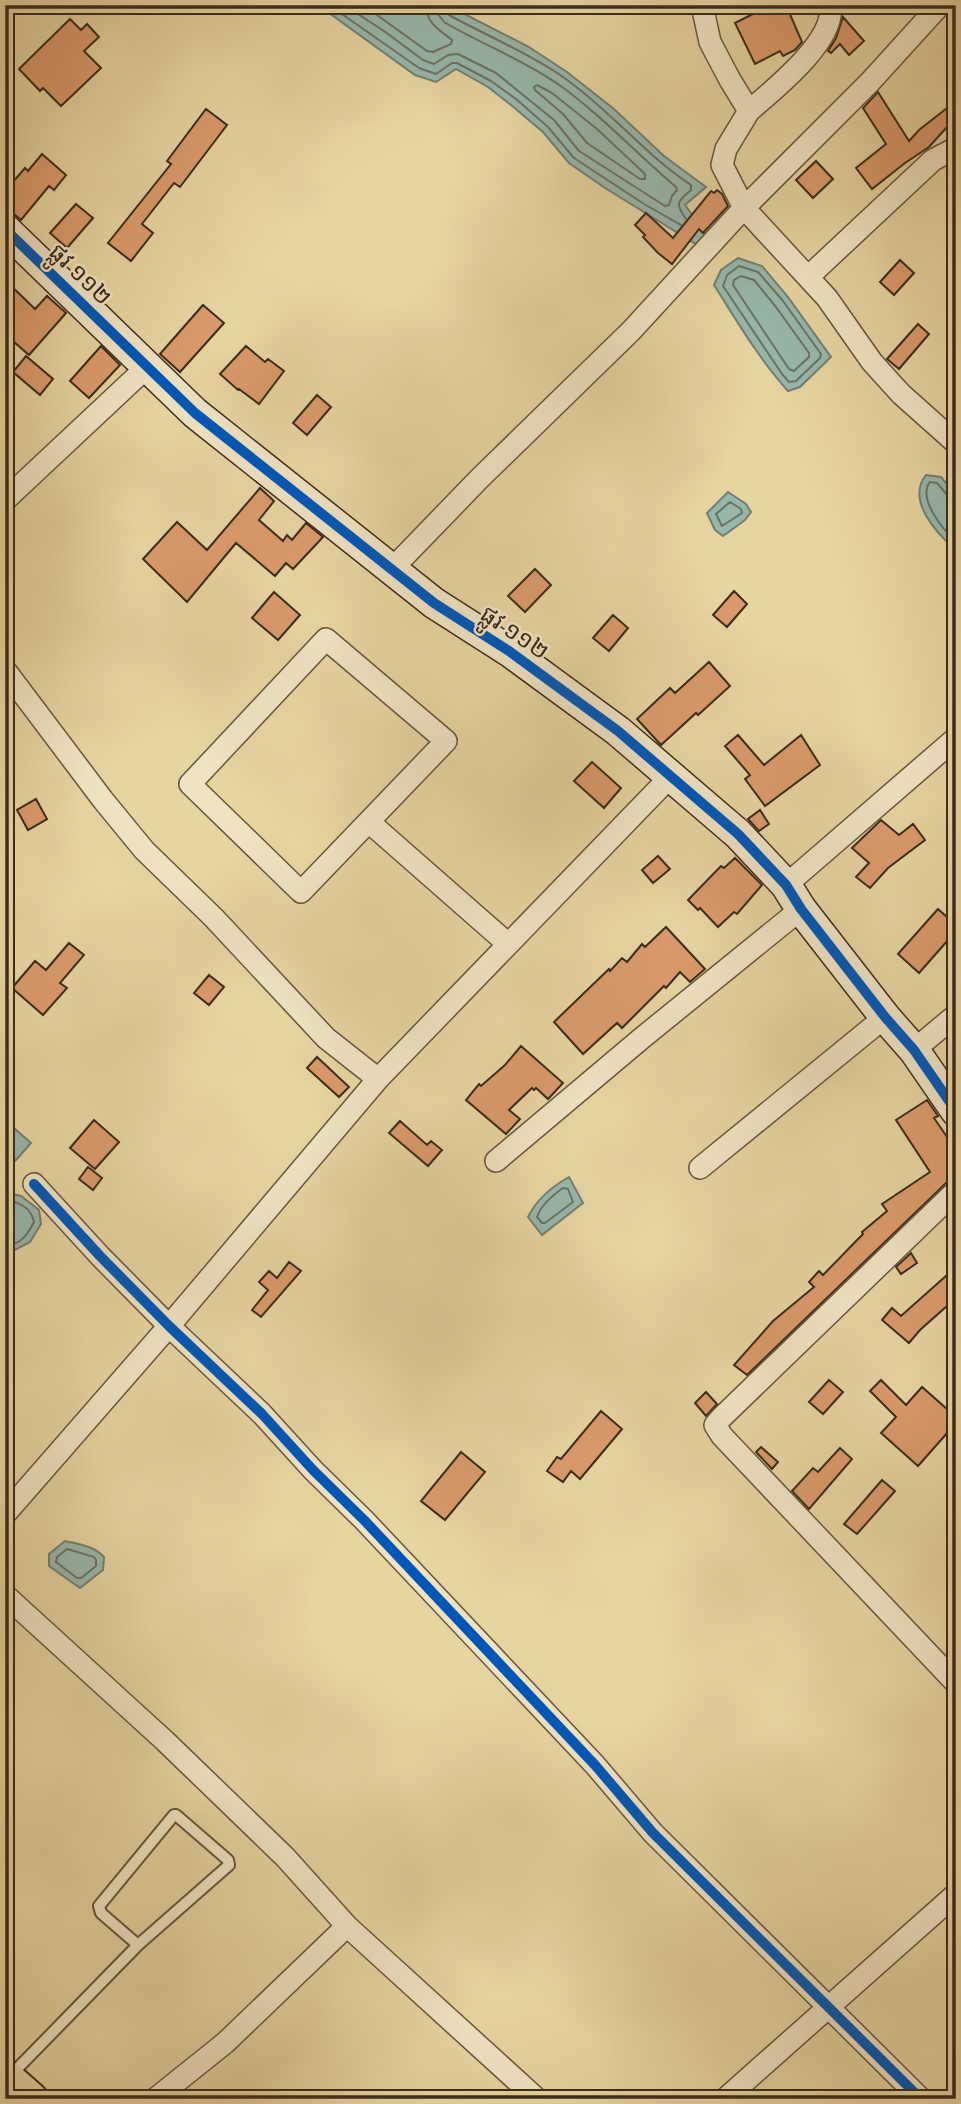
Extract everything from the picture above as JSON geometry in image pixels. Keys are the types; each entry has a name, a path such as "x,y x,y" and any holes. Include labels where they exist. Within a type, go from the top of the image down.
{"street":[{"path":"702,5 710,42 749,111"},
{"path":"830,5 831,13 808,57 749,111 726,149 722,165 744,208 827,298 872,362 901,394 956,443"},
{"path":"391,569 631,331 744,208 870,82 940,5"},
{"path":"951,5 956,13"},
{"path":"808,277 933,160 956,148"},
{"name":"ផ្លូវ ១១២","path":"5,229 195,413 434,603 509,651 618,731 738,834 793,897 885,1017 914,1050 956,1111"},
{"path":"5,500 147,367"},
{"path":"326,639 446,741 369,822 301,892 190,784 326,639"},
{"path":"5,670 144,850 214,918 326,1038 378,1079"},
{"path":"496,1161 642,1038 793,897 956,738"},
{"path":"5,1514 169,1326 378,1079 671,776"},
{"path":"369,822 508,944"},
{"path":"914,1050 956,1015"},
{"path":"699,1168 885,1017"},
{"path":"34,1184 169,1326 262,1414 553,1719 653,1833 921,2099"},
{"path":"956,1191 715,1425 956,1683"},
{"path":"5,1595 165,1741 285,1857 346,1926 537,2099"},
{"path":"725,2099 956,1894"},
{"path":"155,2099 225,2043 346,1926"}],"lane":[{"path":"15,2084 138,1945 229,1865 230,1862 176,1815 99,1906 101,1913 138,1945"}],"water":[{"path":"318,5 447,5 529,47 567,72 614,109 664,156 706,187 685,205 709,238 699,246 605,188 569,163 543,132 488,87 456,69 436,82 415,75"},
{"path":"738,258 762,266 831,357 800,387 788,391 777,379 714,285 721,270"},
{"path":"926,475 941,477 956,495 956,550 932,525 921,505 919,495"},
{"path":"728,492 746,504 751,512 745,520 723,536 715,530 707,513"},
{"path":"5,1120 31,1143 8,1169 5,1167"},
{"path":"569,1177 583,1203 542,1235 528,1217 545,1194"},
{"path":"8,1193 21,1196 39,1210 41,1224 30,1242 9,1253 5,1250 5,1196"},
{"path":"65,1541 91,1548 104,1557 103,1570 80,1588 49,1566 49,1554"}],"building":[{"path":"759,5 786,5 802,42 795,50 783,56 780,51 755,64 735,23 761,10"},
{"path":"843,17 864,41 849,55 840,44 831,53 828,51"},
{"path":"70,19 81,30 87,24 99,37 84,51 101,68 61,106 43,88 40,91 19,69"},
{"path":"878,92 909,141 956,101 956,117 929,147 872,189 856,168 886,144 863,108"},
{"path":"206,109 227,125 180,187 174,183 142,224 153,233 131,261 108,243 171,164 167,161"},
{"path":"42,154 66,175 54,190 49,186 21,220 5,206 5,191 25,168 28,171"},
{"path":"816,161 833,179 813,198 796,180"},
{"path":"717,190 728,206 703,233 699,229 672,264 658,253 635,225 646,213 673,238 711,191 714,193"},
{"path":"76,204 93,218 67,248 50,233"},
{"path":"900,260 914,273 894,295 880,282"},
{"path":"5,280 35,309 47,296 66,313 29,355 5,334"},
{"path":"203,305 224,323 180,372 160,354"},
{"path":"918,324 929,334 899,369 887,359"},
{"path":"101,346 120,365 89,398 70,381"},
{"path":"246,346 265,362 268,359 284,371 259,404 220,374"},
{"path":"26,356 53,379 40,395 13,372"},
{"path":"317,395 331,407 307,435 293,423"},
{"path":"260,488 274,501 259,520 283,541 287,535 292,540 306,523 323,537 293,569 286,563 275,576 236,543 187,602 143,559 177,522 207,550"},
{"path":"535,569 551,585 525,612 508,596"},
{"path":"734,591 747,604 727,627 713,615"},
{"path":"274,592 300,615 278,640 252,618"},
{"path":"613,615 628,628 609,651 593,638"},
{"path":"709,662 730,686 661,745 637,719 670,688 675,693"},
{"path":"738,735 764,765 801,735 820,765 765,806 745,779 750,775 725,746"},
{"path":"592,762 621,788 604,808 574,781"},
{"path":"36,799 47,819 28,830 17,810"},
{"path":"760,810 769,824 759,831 748,819"},
{"path":"881,820 899,835 913,824 925,840 888,868 870,888 856,877 869,863 852,848"},
{"path":"658,856 670,869 653,883 642,870"},
{"path":"735,858 762,885 737,914 734,912 718,927 688,900 721,866 724,868"},
{"path":"938,909 956,925 956,931 919,973 898,954"},
{"path":"666,927 705,969 690,982 680,972 622,1028 617,1023 583,1054 554,1022 609,969 610,971 622,958 627,962 642,944 645,947"},
{"path":"69,943 84,955 60,983 67,988 43,1015 12,988 35,961 46,970"},
{"path":"209,975 224,987 209,1005 194,993"},
{"path":"521,1046 563,1083 548,1099 536,1088 532,1088 509,1110 520,1119 506,1134 466,1100 479,1084 481,1086 505,1065"},
{"path":"317,1057 349,1087 339,1097 307,1068"},
{"path":"927,1100 938,1116 934,1118 956,1150 956,1178 947,1182 747,1375 734,1365 773,1321 814,1287 809,1282 819,1271 823,1275 862,1232 887,1211 882,1204 930,1172 896,1120"},
{"path":"94,1120 119,1142 95,1169 70,1148"},
{"path":"400,1121 427,1145 431,1141 442,1150 428,1166 389,1133"},
{"path":"88,1167 102,1178 93,1190 79,1179"},
{"path":"911,1253 917,1263 901,1274 896,1267"},
{"path":"289,1262 301,1271 261,1317 252,1310 268,1290 259,1282 269,1271 277,1278"},
{"path":"956,1267 956,1298 909,1343 882,1320 892,1308 901,1316"},
{"path":"829,1380 843,1392 823,1414 809,1402"},
{"path":"881,1380 906,1405 922,1387 956,1417 956,1423 918,1466 881,1433 896,1417 870,1391"},
{"path":"706,1392 717,1404 706,1416 695,1403"},
{"path":"601,1411 622,1429 580,1479 571,1471 563,1482 547,1471 557,1457 561,1459"},
{"path":"761,1447 778,1462 772,1469 756,1452"},
{"path":"840,1448 852,1459 809,1509 792,1491 813,1468 818,1472"},
{"path":"461,1452 485,1472 445,1520 421,1501"},
{"path":"882,1480 895,1491 857,1534 844,1524"}],"cycle path":[{"path":"5,229 195,413 434,603 509,651 618,731 738,834 786,885 801,909 914,1050 956,1111"},
{"path":"34,1184 100,1256 262,1414 364,1520 595,1765 653,1833 921,2099"}]}
